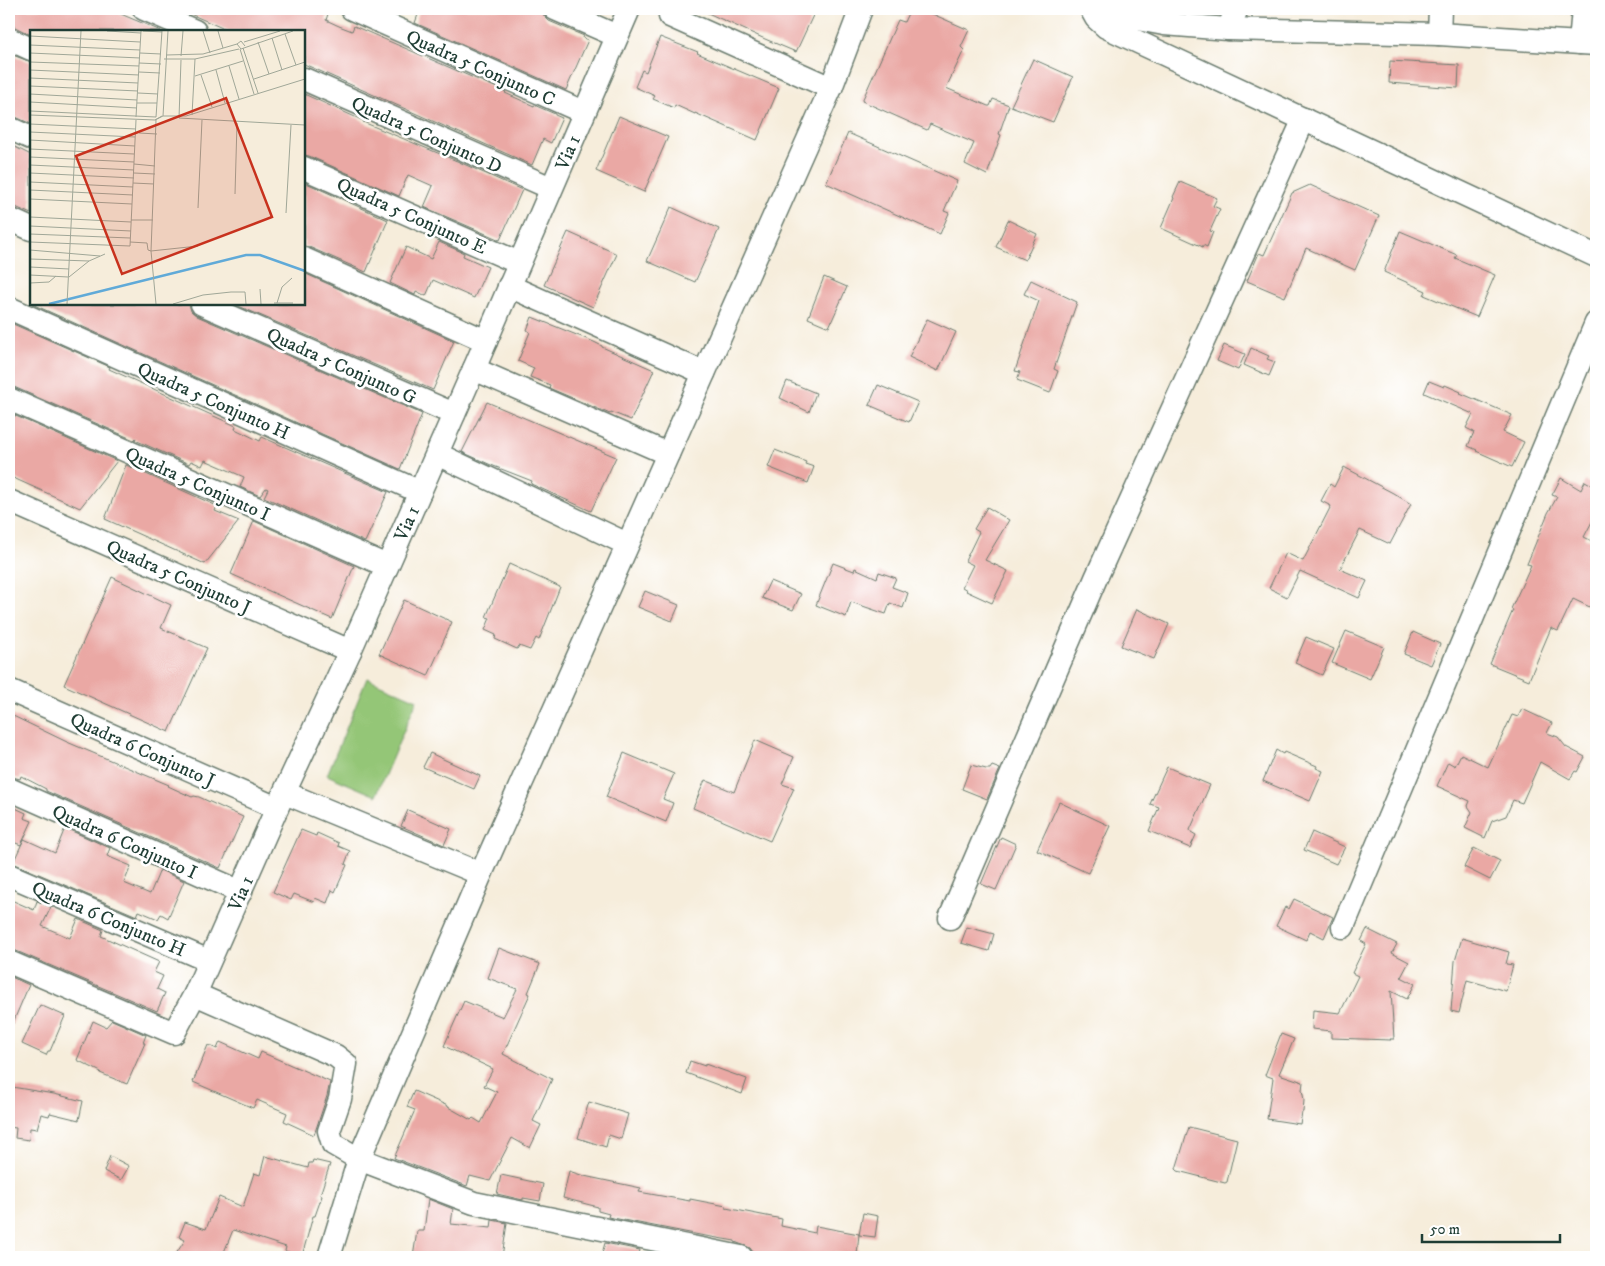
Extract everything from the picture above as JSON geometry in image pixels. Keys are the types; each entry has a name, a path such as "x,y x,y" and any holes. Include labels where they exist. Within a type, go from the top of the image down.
{"street":[{"path":"144,9 193,30"},
{"name":"Quadra 5 Conjunto C","path":"352,9 584,112"},
{"path":"556,9 617,36"},
{"name":"Via 1","path":"9,962 174,1034 195,994 350,651 629,9"},
{"path":"329,1257 359,1158 627,544 831,88 861,9"},
{"path":"1091,9 1096,18 1106,26 1596,256"},
{"path":"1106,9 1122,16 1164,24 1228,30 1439,34 1588,44 1583,9"},
{"path":"1228,30 1238,9"},
{"path":"1439,34 1440,9"},
{"path":"670,16 831,88"},
{"path":"9,39 30,49"},
{"name":"Quadra 5 Conjunto D","path":"305,79 551,188"},
{"path":"950,918 1096,578 1304,119"},
{"path":"9,128 30,138"},
{"name":"Quadra 5 Conjunto E","path":"305,168 520,262"},
{"path":"9,219 30,229"},
{"path":"305,259 486,341"},
{"path":"509,286 704,373"},
{"name":"Quadra 5 Conjunto G","path":"204,305 454,414"},
{"name":"Quadra 5 Conjunto H","path":"9,308 420,492"},
{"path":"1344,927 1596,323"},
{"path":"474,369 668,454"},
{"name":"Quadra 5 Conjunto I","path":"9,399 387,566"},
{"path":"437,454 627,544"},
{"name":"Quadra 5 Conjunto J","path":"9,501 350,651"},
{"name":"Quadra 6 Conjunto J","path":"9,690 281,801 482,874"},
{"name":"Quadra 6 Conjunto I","path":"9,790 241,892"},
{"name":"Quadra 6 Conjunto H","path":"9,875 209,961"},
{"path":"195,994 336,1056 346,1064 340,1099 330,1131 333,1144 359,1158 474,1203 740,1257"}],"green space":[{"path":"367,678 417,700 376,796 327,775"}],"building":[{"path":"9,9 109,9 159,30 30,30 30,34 9,24"},
{"path":"179,9 315,9 328,14 326,20 339,26 352,31 354,26 562,118 551,143 543,139 532,165 305,64 305,30 227,30"},
{"path":"420,9 542,9 544,16 549,21 584,36 583,38 588,40 566,90 415,23"},
{"path":"699,9 816,9 796,52"},
{"path":"910,9 921,9 969,30 961,47 964,50 946,88 988,106 990,106 993,99 1009,105 987,175 965,164 974,143 930,124 927,130 862,101 898,20 904,22"},
{"path":"660,37 779,88 757,140 675,105 674,108 653,99 655,96 635,87 642,70 646,72"},
{"path":"10,54 30,62 30,124 9,114"},
{"path":"1033,59 1073,77 1053,122 1011,106"},
{"path":"1390,61 1459,65 1458,88 1389,83"},
{"path":"305,94 363,122 522,190 500,240 424,207 433,186 408,175 399,196 305,155"},
{"path":"619,116 668,137 644,192 596,171"},
{"path":"848,133 957,181 944,211 949,213 940,234 826,183"},
{"path":"9,144 30,154 30,214 9,204"},
{"path":"305,182 388,220 366,272 305,246"},
{"path":"1180,182 1217,198 1213,206 1220,209 1210,231 1213,232 1207,247 1203,245 1203,247 1161,228"},
{"path":"1310,185 1379,216 1355,270 1306,248 1285,297 1247,281 1259,253 1264,255 1292,193"},
{"path":"671,207 719,229 695,282 647,261"},
{"path":"1008,220 1037,234 1025,260 996,247"},
{"path":"1400,231 1457,255 1455,258 1495,275 1477,317 1424,295 1426,291 1384,272"},
{"path":"568,232 617,254 593,307 544,285"},
{"path":"439,242 464,253 463,256 488,267 474,298 433,280 426,296 416,291 415,295 390,283 406,247 431,259"},
{"path":"305,273 454,341 433,390 236,305 305,305"},
{"path":"824,277 847,287 829,327 808,318"},
{"path":"1031,280 1077,302 1054,369 1058,371 1050,393 1017,380 1020,372 1015,371 1039,301 1024,294"},
{"path":"34,305 189,305 191,311 197,316 422,414 400,469"},
{"path":"532,317 594,342 654,370 631,420 611,412 610,414 549,388 550,385 530,377 534,368 518,361 530,332 527,330"},
{"path":"927,319 956,332 938,371 909,357"},
{"path":"9,324 12,326 13,324 110,367 109,369 236,426 235,429 260,441 262,437 388,492 365,542 264,497 268,489 266,488 260,496 240,487 244,477 205,460 202,466 191,461 189,464 135,440 136,438 134,440 9,386"},
{"path":"1224,345 1245,354 1238,370 1217,361"},
{"path":"1251,348 1269,356 1267,359 1275,362 1269,376 1244,365"},
{"path":"787,381 816,393 809,412 780,398"},
{"path":"1429,381 1444,387 1445,385 1512,415 1503,432 1524,442 1512,467 1468,446 1474,432 1466,428 1473,414 1424,393"},
{"path":"878,385 918,402 909,422 869,405"},
{"path":"487,402 616,457 591,511 531,484 532,481 462,452"},
{"path":"9,413 117,461 80,508 9,476"},
{"path":"775,450 814,467 808,483 768,467"},
{"path":"126,465 217,506 215,511 239,521 205,564 105,519"},
{"path":"1344,467 1411,504 1390,544 1360,530 1340,569 1367,581 1359,598 1300,571 1287,597 1269,588 1286,553 1303,561 1331,506 1321,501 1330,484 1334,487"},
{"path":"1561,478 1581,490 1585,481 1596,487 1596,514 1584,537 1596,543 1596,610 1573,599 1558,631 1551,628 1529,680 1490,664 1513,610 1511,609 1531,565 1527,564 1548,513 1557,497 1552,495"},
{"path":"987,507 1009,520 985,560 1008,571 992,603 966,591 962,587 973,565 965,561 979,532 974,529"},
{"path":"254,521 354,566 332,619 231,574"},
{"path":"833,563 854,571 855,568 877,578 879,572 896,578 892,587 908,593 903,608 890,603 886,614 851,602 846,617 816,605"},
{"path":"509,564 560,587 539,640 536,638 530,650 519,646 517,649 495,639 496,635 485,630 490,618 486,617"},
{"path":"112,577 171,605 161,628 207,648 169,732 64,685"},
{"path":"770,581 801,594 793,610 762,598"},
{"path":"645,591 679,605 672,621 638,607"},
{"path":"404,600 452,622 428,676 379,654"},
{"path":"1137,609 1169,624 1154,659 1121,646"},
{"path":"1346,631 1384,647 1370,679 1332,663"},
{"path":"1413,632 1440,644 1431,665 1404,654"},
{"path":"1306,637 1334,649 1322,675 1295,663"},
{"path":"1522,709 1552,723 1547,733 1558,737 1566,747 1585,757 1577,772 1575,771 1570,779 1540,762 1522,803 1513,800 1506,816 1492,821 1485,838 1465,828 1472,812 1468,806 1470,801 1437,786 1448,762 1455,766 1461,754 1488,767 1512,715 1518,717"},
{"path":"9,714 67,742 169,785 192,797 199,797 243,817 220,868 46,791 46,789 21,776 20,779 9,776"},
{"path":"755,740 794,757 782,784 794,788 770,841 693,808 705,780 734,792"},
{"path":"1276,750 1317,766 1316,768 1323,771 1310,801 1263,781"},
{"path":"430,753 480,776 474,789 423,767"},
{"path":"624,753 674,774 663,799 673,803 666,822 606,797"},
{"path":"971,765 986,769 990,769 992,766 1000,769 987,799 962,789"},
{"path":"1167,767 1210,785 1190,830 1196,835 1190,848 1149,831 1159,807 1150,804"},
{"path":"1059,802 1110,826 1088,873 1037,850"},
{"path":"9,805 26,813 24,818 32,821 21,845 13,842 9,852"},
{"path":"408,810 451,829 444,845 401,826"},
{"path":"65,828 110,848 107,856 131,866 124,883 150,894 160,870 184,881 168,918 161,914 158,919 139,911 137,916 13,863 24,839 55,853"},
{"path":"301,830 316,836 317,833 339,843 338,846 350,851 345,864 347,865 335,892 332,890 327,903 315,898 314,902 294,894 291,900 273,892"},
{"path":"1312,832 1345,847 1336,864 1304,850"},
{"path":"1001,837 1016,844 996,890 981,884"},
{"path":"1474,848 1500,861 1490,880 1464,867"},
{"path":"9,899 34,910 37,901 51,907 42,926 70,938 78,919 103,930 101,936 159,962 154,972 163,976 157,989 165,993 157,1011 9,949"},
{"path":"1294,899 1333,917 1324,938 1310,931 1306,940 1276,926 1285,907 1289,909"},
{"path":"967,927 994,934 989,951 961,943"},
{"path":"1367,929 1397,944 1392,953 1409,962 1401,977 1415,984 1407,999 1391,991 1394,1039 1331,1038 1331,1031 1312,1029 1313,1010 1340,1013 1358,976 1352,973 1366,944 1361,941"},
{"path":"1462,938 1509,952 1506,964 1513,965 1506,991 1467,980 1459,1013 1451,1011 1455,961"},
{"path":"499,948 540,964 528,993 530,994 503,1054 552,1079 533,1121 541,1125 530,1148 512,1138 490,1181 470,1176 467,1186 394,1158 415,1110 407,1107 414,1091 448,1106 471,1120 473,1118 481,1123 497,1092 484,1086 493,1069 444,1046 464,1001 503,1017 517,989 488,978"},
{"path":"9,976 29,985 9,1032"},
{"path":"40,1005 65,1016 50,1051 46,1055 22,1044"},
{"path":"112,1020 146,1035 143,1043 145,1043 127,1084 100,1073 77,1060 93,1021 106,1027"},
{"path":"1281,1034 1294,1039 1279,1074 1303,1082 1304,1100 1300,1124 1267,1119 1273,1078 1265,1075"},
{"path":"220,1042 258,1059 261,1052 330,1082 314,1135 284,1121 287,1113 257,1100 253,1108 193,1082 208,1045 217,1049"},
{"path":"690,1061 705,1066 705,1064 747,1079 742,1094 686,1073"},
{"path":"12,1087 83,1101 79,1120 50,1113 49,1116 41,1114 37,1129 30,1128 29,1140 15,1138 16,1128 9,1127 9,1103"},
{"path":"589,1102 628,1114 621,1139 609,1135 606,1147 578,1138"},
{"path":"1189,1127 1237,1139 1227,1182 1176,1169"},
{"path":"110,1156 129,1166 121,1180 104,1171"},
{"path":"265,1156 308,1168 309,1163 312,1163 313,1160 330,1164 320,1195 322,1196 315,1216 313,1216 302,1256 285,1251 286,1247 233,1230 222,1257 174,1257 185,1240 179,1237 185,1222 206,1229 219,1197 243,1207 254,1173 260,1175"},
{"path":"569,1171 641,1188 639,1192 690,1201 690,1199 782,1219 781,1226 815,1233 816,1226 859,1234 857,1255 825,1252 824,1257 754,1257 750,1248 735,1241 608,1217 609,1214 598,1211 598,1207 563,1198"},
{"path":"501,1175 543,1184 540,1201 523,1198 523,1200 497,1194"},
{"path":"428,1199 453,1209 451,1224 491,1228 492,1220 507,1223 502,1257 413,1257 417,1231 424,1231"},
{"path":"863,1213 878,1216 875,1237 859,1235"},
{"path":"605,1243 640,1250 638,1257 601,1257"}]}
